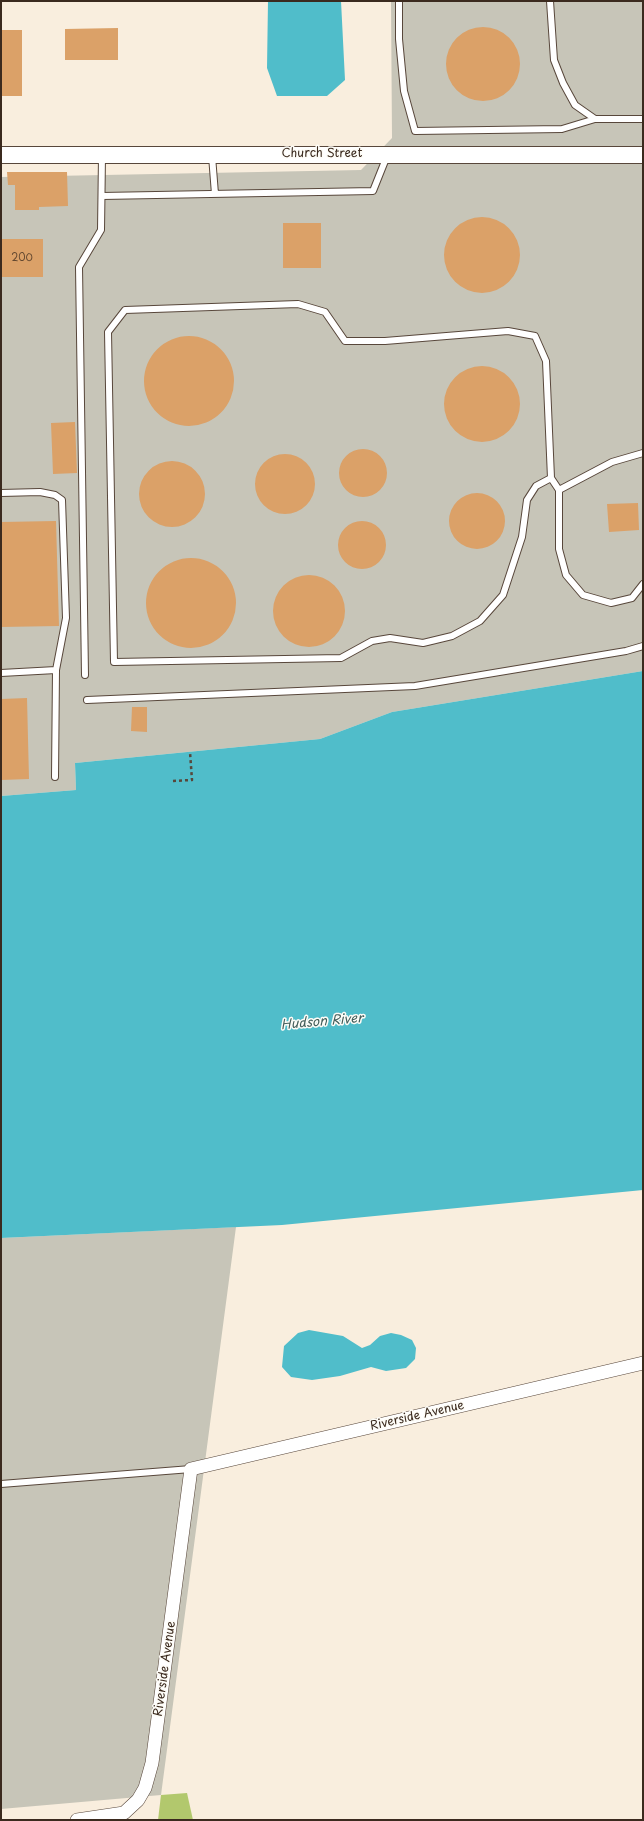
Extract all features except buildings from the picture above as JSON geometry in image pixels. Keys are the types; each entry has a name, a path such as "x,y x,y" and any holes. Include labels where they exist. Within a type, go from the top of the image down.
{"street":[{"name":"Church Street","path":"1,155 643,155"},
{"name":"Riverside Avenue","path":"77,1820 124,1813 138,1800 145,1788 152,1763 191,1469 643,1363"}],"lane":[{"path":"399,1 399,39 404,91 415,131 562,129 595,119 643,119"},
{"path":"550,1 554,60 563,83 575,104 595,119"},
{"path":"212,154 215,194"},
{"path":"102,196 373,191 388,154"},
{"path":"84,675 79,267 102,230 102,155"},
{"path":"551,478 536,486 527,500 522,537 502,595 480,620 452,636 423,643 390,638 372,642 340,658 114,662 108,332 125,310 298,304 325,312 345,341 385,341 508,331 534,336 546,361 551,478 559,490 559,549 566,575 583,595 611,603 632,598 643,584"},
{"path":"559,490 612,462 643,453"},
{"path":"1,493 40,492 55,495 62,500 66,618 56,670 55,777"},
{"path":"87,700 415,686 626,651 643,646"},
{"path":"1,672 56,670"},
{"name":"Riverside Avenue","path":"1,1484 191,1469"}],"path":[{"path":"173,781 192,780 190,752"}],"shaded area":[{"path":"391,1 643,1 643,671 392,712 320,739 75,763 76,790 1,796 1,177 361,170 392,138"},
{"path":"236,1227 161,1795 1,1809 1,1238"}],"green space":[{"path":"187,1793 193,1820 158,1820 161,1795"}],"water":[{"path":"268,1 341,1 345,80 327,96 277,96 267,68"},
{"name":"Hudson River","path":"643,671 643,1190 282,1225 1,1238 1,796 76,790 75,763 320,739 392,712"},
{"path":"309,1330 343,1336 362,1348 370,1345 380,1336 391,1333 401,1335 412,1340 416,1348 415,1359 406,1368 386,1371 371,1367 340,1376 312,1380 291,1377 282,1367 284,1346 298,1333"}]}
